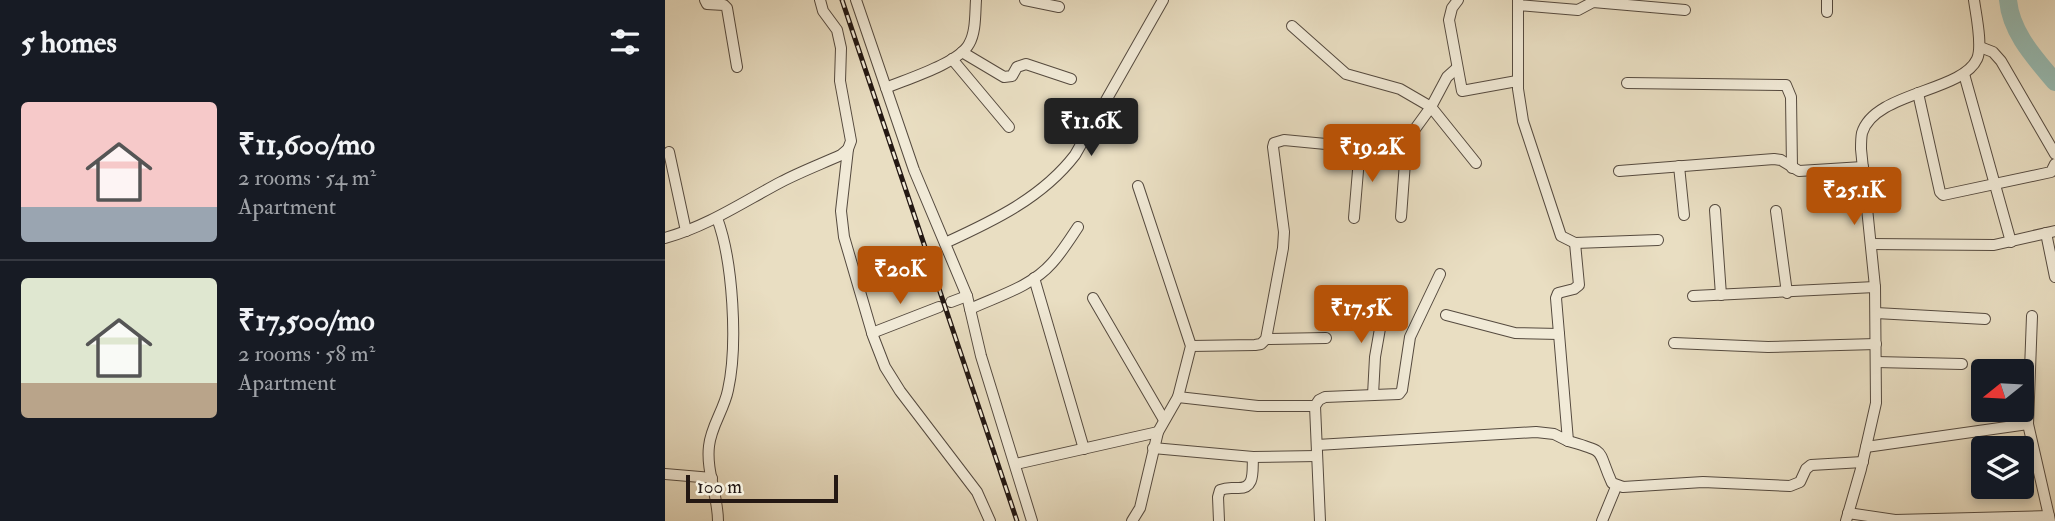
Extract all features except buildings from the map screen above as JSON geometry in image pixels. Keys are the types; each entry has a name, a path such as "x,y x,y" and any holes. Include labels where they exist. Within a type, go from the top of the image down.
{"street":[{"path":"705,0 706,4 725,5 727,8 737,67"},
{"path":"820,0 823,11 837,30 840,39 840,81 851,134 841,211 844,237 872,333 885,367 900,391 977,492 991,521"},
{"path":"856,0 914,170 967,296 981,356 1032,521"},
{"path":"886,88 957,56 968,47 976,0"},
{"path":"1025,0 1059,7"},
{"path":"945,243 1011,211 1059,175 1075,155 1163,0"},
{"path":"1458,0 1452,8 1449,20 1462,91 1517,81"},
{"path":"1827,0 1827,12"},
{"path":"1974,0 1980,47 1978,57 1964,74 1877,113 1862,134 1875,287 1876,403 1847,517 1916,520 2050,519 2028,424 2032,316"},
{"path":"1658,240 1575,243 1561,236 1523,121 1517,81 1518,3 1578,10 1587,4 1600,3 1685,10"},
{"path":"1292,26 1346,74 1400,89 1431,107 1476,163"},
{"path":"1980,47 1993,52 2001,61 2055,154"},
{"path":"957,56 1004,77 1012,76 1017,67 1026,64 1071,79"},
{"path":"957,56 1009,128"},
{"path":"1399,151 1431,107 1447,77 1457,68"},
{"path":"1964,74 2011,242"},
{"path":"1627,83 1786,85 1791,97 1791,168"},
{"path":"1918,93 1940,192 1947,196 2050,172 2055,164"},
{"path":"1191,346 1255,345 1266,339 1284,240 1274,143 1284,140 1399,151 1404,155 1405,162 1401,217"},
{"path":"1354,218 1360,147"},
{"path":"665,238 717,218 848,149"},
{"path":"669,152 686,231"},
{"path":"1619,171 1774,159 1781,160 1799,171 1863,167"},
{"path":"1679,166 1684,215"},
{"path":"1132,521 1140,508 1157,432 1178,397 1191,346 1138,186"},
{"path":"1715,211 1721,295"},
{"path":"1776,211 1787,293"},
{"path":"717,218 726,245 734,339 726,397 715,421 709,444 708,458 718,506 718,521"},
{"path":"970,309 1034,278 1053,263 1078,227"},
{"path":"1871,244 1985,245 2051,232 2055,277"},
{"path":"1568,441 1557,293 1579,285 1575,243"},
{"path":"1320,521 1315,405 1325,397 1396,395 1402,390 1410,337 1440,274"},
{"path":"1034,278 1084,449"},
{"path":"1693,296 1875,287"},
{"path":"951,302 967,296"},
{"path":"1093,298 1164,421"},
{"path":"1373,395 1375,357 1385,300"},
{"path":"872,333 939,307"},
{"path":"1876,313 1985,319"},
{"path":"1446,315 1515,333 1559,334"},
{"path":"1266,339 1325,338"},
{"path":"1674,343 1757,347 1876,344"},
{"path":"1876,362 1962,364"},
{"path":"1178,397 1258,406 1315,405"},
{"path":"1866,447 2028,424"},
{"path":"1016,464 1157,432"},
{"path":"1153,448 1253,457 1545,432 1598,450 1603,455 1612,483 1616,486 1703,482 1790,486 1800,482 1806,469 1811,466 1863,462"},
{"path":"1219,521 1220,490 1225,487 1241,489 1248,486 1252,481 1253,457"},
{"path":"665,474 712,478"},
{"path":"1602,521 1616,486"}],"waterway":[{"path":"2008,0 2019,34 2055,82"}],"railway":[{"path":"842,0 1017,521"}]}
